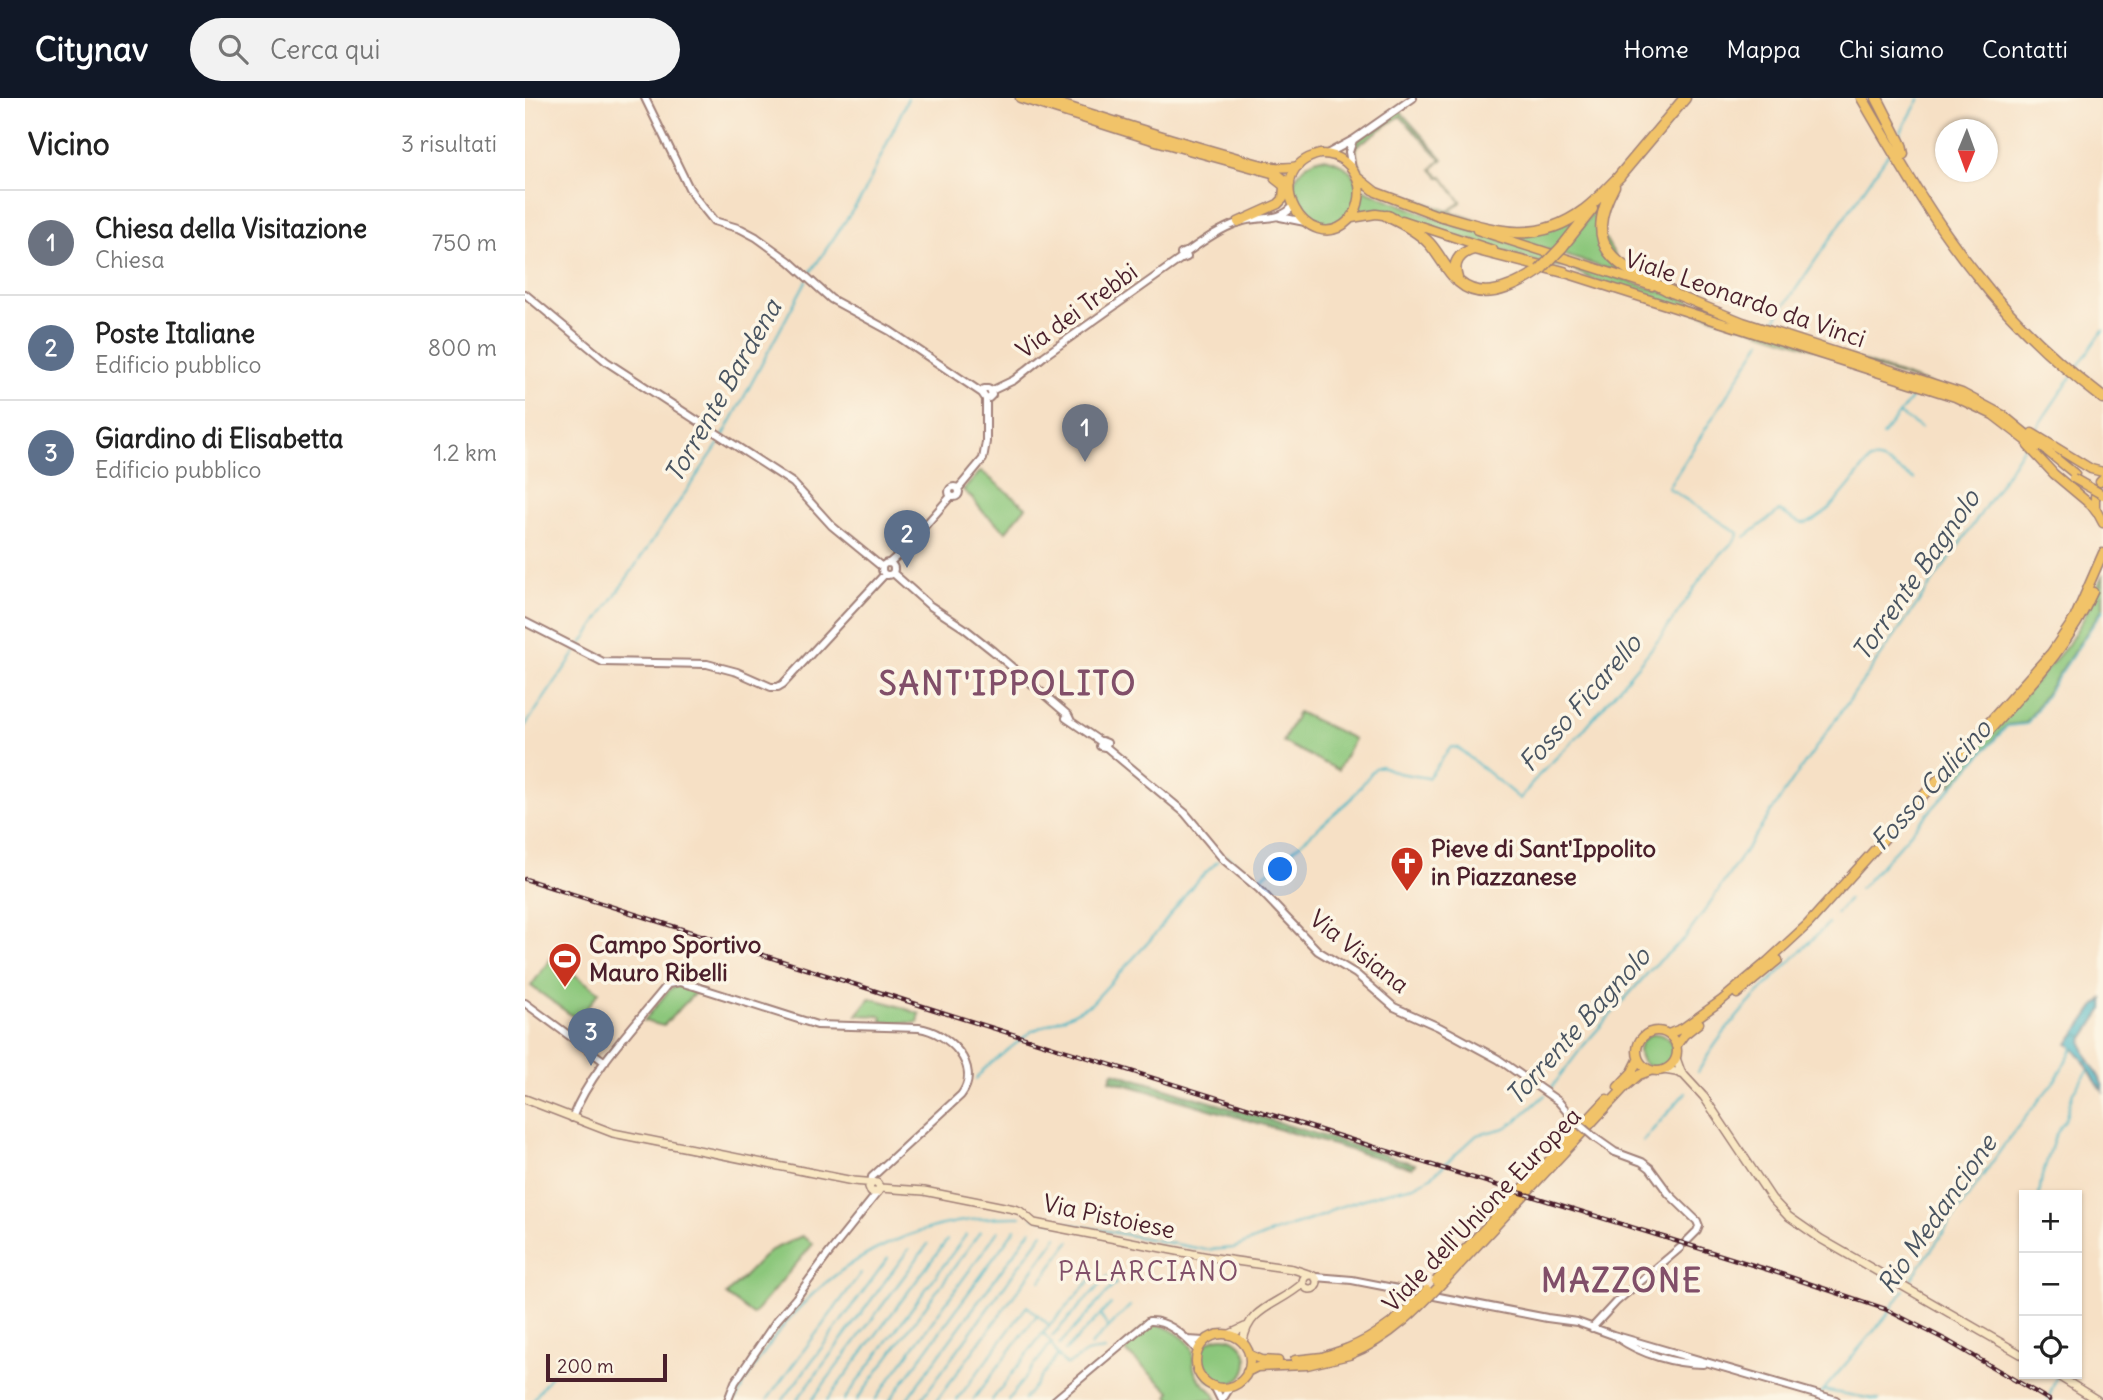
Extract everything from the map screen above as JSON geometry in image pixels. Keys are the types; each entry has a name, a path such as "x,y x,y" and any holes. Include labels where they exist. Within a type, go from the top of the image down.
{"highway":[{"path":"1387,216 1409,227 1427,241 1459,282 1472,289 1496,290 1516,284 1540,270 1562,247 1685,98"},
{"path":"1860,98 1937,221 1970,267 2011,315 2103,398"},
{"path":"1868,98 1935,207 1984,275 2062,361"},
{"path":"1877,98 1903,154"},
{"path":"1439,215 1505,232 1542,231 1566,222 1585,209 1620,176"},
{"path":"1620,176 1605,202 1601,218 1606,247 1611,256 1626,269 1672,292"},
{"path":"1459,282 1455,264 1466,251 1474,249 1564,272"},
{"path":"2090,385 2103,391"}],"main road":[{"path":"1020,98 1154,141 1279,175 1290,184"},
{"path":"1041,98 1281,169 1298,166 1311,157 1327,154"},
{"name":"Viale Leonardo da Vinci","path":"1327,154 1341,159 1376,192 1490,234 1672,292 1742,321 1951,389 1975,399 2014,423 2037,446"},
{"path":"1210,156 1227,165 1276,179 1284,186 1285,195 1280,202 1238,222"},
{"path":"1298,166 1290,184 1293,206 1305,222"},
{"path":"1352,218 1360,198 1354,173"},
{"name":"Viale Leonardo da Vinci","path":"1305,222 1318,229 1329,229 1343,225 1352,218 1376,214 1387,216 1955,397 1987,412 2037,446"},
{"path":"2037,446 2103,472"},
{"path":"2037,446 2074,476 2101,488 2097,513"},
{"path":"2037,446 2054,474 2091,505 2103,523"},
{"name":"Viale dell'Unione Europea","path":"1457,1262 1629,1076 1638,1060 1637,1046 1643,1036 1653,1031 1668,1034 1683,1028 1742,983 1830,901 2056,647 2074,619 2103,553"},
{"path":"1676,1046 1686,1033 1755,980 1821,919 2044,670 2078,623 2103,567"},
{"path":"1668,1034 1676,1046 1676,1058 1684,1076 1704,1097 1780,1208 1814,1235 2019,1353"},
{"path":"1664,1070 1671,1066 1676,1058"},
{"path":"1638,1060 1644,1068 1676,1072 1684,1076"},
{"name":"Viale dell'Unione Europea","path":"1247,1372 1257,1367 1307,1365 1347,1352 1396,1321 1457,1262 1630,1082 1650,1070"},
{"name":"Via Pistoiese","path":"525,1099 613,1133 853,1181 874,1188 924,1191 1020,1211 1034,1223 1208,1257 1293,1269 1315,1278"},
{"path":"1293,1269 1300,1274 1305,1284 1314,1288 1315,1278 1305,1277 1305,1284"},
{"path":"1230,1335 1246,1326 1256,1314 1305,1284"},
{"path":"1243,1342 1230,1335 1218,1334 1204,1341 1198,1351 1196,1363 1204,1380 1215,1386 1231,1387 1247,1372 1249,1355 1243,1342 1246,1326"},
{"name":"Viale dell'Unione Europea","path":"1249,1355 1265,1360 1294,1360 1347,1352"},
{"path":"2065,1379 2097,1400"}],"street":[{"path":"525,622 591,657 608,662 707,664 737,672 771,687 778,687 884,575 890,575 902,552 949,496 958,495 958,487 983,459 986,442 984,396 890,331 831,299 789,261 751,233 719,224 710,217 689,188 645,98"},
{"path":"1327,154 1353,140 1413,98"},
{"path":"1353,140 1349,152 1354,173"},
{"path":"1278,216 1288,213 1293,206"},
{"path":"1278,216 1305,222"},
{"name":"Via dei Trebbi","path":"984,396 986,388 991,391 1014,380 1204,241 1238,222 1278,216"},
{"path":"525,294 607,362 793,483 832,526 882,567 884,575"},
{"path":"882,567 885,563 892,567"},
{"name":"Via Visiana","path":"892,567 929,605 993,651 1070,719 1185,813 1224,860 1259,889 1318,951 1356,974 1394,1007 1439,1027 1498,1059 1559,1103 1574,1121 1595,1139 1615,1152 1642,1162 1650,1168 1669,1194 1699,1226 1683,1245 1616,1302 1592,1328"},
{"path":"572,1118 579,1099 605,1062 668,984 680,982 817,1025 928,1029 946,1040 965,1061 969,1074 961,1095 871,1178 874,1188 863,1209 796,1298 776,1320 735,1382 728,1400"},
{"path":"527,1004 605,1062"},
{"name":"Via Pistoiese","path":"1315,1278 1352,1280 1570,1321 1686,1359 1836,1400"},
{"path":"1055,1400 1149,1321 1162,1322 1188,1340 1198,1351"},
{"name":"Via Pistoiese","path":"1613,1335 1629,1346 1679,1362 1686,1359"},
{"path":"1188,1340 1204,1341"},
{"path":"1629,1346 1632,1342 1637,1342"},
{"path":"1215,1386 1221,1400 1231,1387"}],"green space":[{"path":"1399,110 1443,159 1432,169 1440,158 1400,116 1357,146 1358,161 1363,172 1374,184 1448,211 1461,202 1449,211 1478,221 1431,210 1371,186 1355,164 1351,148"},
{"path":"1321,158 1344,166 1353,175 1357,186 1350,215 1341,222 1328,226 1321,226 1309,220 1293,199 1292,192 1299,173 1309,163"},
{"path":"1362,189 1442,221 1681,298 1937,387 1592,279 1567,267 1550,266 1379,211 1367,210 1359,213"},
{"path":"1597,207 1600,208 1597,224 1624,271 1623,274 1502,235 1513,235 1579,215 1566,247"},
{"path":"981,471 1026,507 1006,531 984,513 963,490"},
{"path":"2103,574 2103,608 2026,723 2007,725 1952,786 1950,785 1966,762 2067,646 2085,616"},
{"path":"1298,712 1354,739 1338,770 1283,742"},
{"name":"Campo Sportivo Mauro Ribelli","path":"551,958 599,992 578,1020 531,986"},
{"path":"676,985 696,992 663,1026 644,1021 669,990"},
{"path":"870,998 920,1014 918,1023 882,1022 882,1016 857,1015"},
{"path":"1656,1034 1668,1039 1673,1051 1668,1063 1656,1068 1644,1063 1639,1051 1644,1039"},
{"path":"1113,1072 1415,1164 1412,1168 1110,1080"},
{"path":"802,1236 813,1244 753,1315 726,1295 769,1251"},
{"path":"1153,1323 1171,1330 1188,1342 1193,1352 1196,1374 1217,1400 1172,1400 1168,1396 1171,1392 1128,1354 1124,1346 1147,1325"},
{"path":"1223,1337 1240,1344 1247,1361 1240,1378 1223,1385 1206,1378 1199,1361 1206,1344"}],"water":[{"path":"2103,999 2103,1009 2082,1041 2086,1055 2100,1079 2103,1092 2082,1059 2068,1044 2094,1007"}],"waterway":[{"name":"Torrente Bardena","path":"808,276 863,195 908,98"},
{"name":"Fosso Ficarello","path":"1899,135 1920,98"},
{"name":"Fosso Ficarello","path":"1770,327 1888,154"},
{"name":"Torrente Bardena","path":"579,648 720,442 806,281"},
{"name":"Torrente Bagnolo","path":"2076,369 2103,330"},
{"name":"Fosso Ficarello","path":"1226,855 1255,877 1261,878 1351,799 1375,768 1381,766 1398,773 1428,778 1451,747 1458,748 1520,799 1538,776 1580,734 1644,658 1711,564 1737,538 1738,533 1668,488 1762,340"},
{"name":"Torrente Bagnolo","path":"2035,430 2071,377"},
{"path":"1882,436 1915,393"},
{"path":"1899,414 1921,428"},
{"name":"Torrente Bagnolo","path":"1549,1091 1583,1046 1653,967 1685,938 1980,515 2024,446"},
{"path":"1745,537 1779,511 1803,523 1821,516 1870,460 1887,463 1914,479"},
{"name":"Fosso Calicino","path":"1860,889 2007,726 2027,724 2103,610"},
{"name":"Torrente Bardena","path":"525,726 576,652"},
{"name":"Fosso Ficarello","path":"976,1079 985,1068 1032,1031 1091,1004 1153,937 1194,884 1218,861"},
{"name":"Fosso Calicino","path":"1836,914 1849,899"},
{"name":"Fosso Calicino","path":"1698,1072 1741,1012 1828,924"},
{"name":"Rio Medancione","path":"1907,1285 2009,1138 2056,1079 2074,1046"},
{"path":"2040,1190 2055,1136 2065,1120 2073,1092 2088,1071"},
{"name":"Fosso Calicino","path":"1643,1141 1686,1092"},
{"name":"Torrente Bagnolo","path":"1033,1217 1207,1250 1234,1248 1325,1215 1333,1209 1414,1186 1431,1177 1477,1135 1505,1128 1545,1095"},
{"name":"Torrente Bagnolo","path":"736,1400 745,1382 786,1322 813,1294 873,1251 907,1236 943,1225 1021,1217"},
{"path":"890,1400 1015,1229"},
{"path":"906,1400 1031,1230"},
{"path":"875,1400 998,1231"},
{"path":"857,1400 980,1232"},
{"path":"921,1400 1043,1233"},
{"path":"844,1400 966,1235"},
{"path":"937,1400 1057,1237"},
{"path":"827,1400 947,1240"},
{"path":"1041,1281 1070,1241"},
{"path":"812,1400 928,1244"},
{"path":"797,1400 909,1249"},
{"path":"783,1400 888,1258"},
{"path":"767,1400 861,1273"},
{"path":"992,1400 1043,1333 1096,1274"},
{"path":"1052,1336 1108,1276"},
{"path":"1059,1345 1116,1283"},
{"name":"Rio Medancione","path":"1820,1394 1885,1318 1904,1290"},
{"path":"1065,1351 1111,1304"},
{"path":"957,1400 1027,1306 1049,1325"},
{"path":"1090,1346 1130,1306"},
{"path":"973,1400 1037,1315"},
{"path":"1101,1316 1107,1326"},
{"path":"1043,1333 1067,1365 1088,1352 1105,1350"},
{"path":"1008,1400 1052,1342"},
{"path":"1024,1400 1057,1356"},
{"path":"533,1400 552,1374"},
{"path":"2048,1400 2056,1379"},
{"path":"1822,1390 1879,1400"}],"railway":[{"path":"525,879 1772,1271 1885,1309 1946,1340 2049,1400"}],"place":[{"name":"Chiesa della Visitazione","path":"1085,462"},
{"name":"Poste Italiane","path":"907,568"},
{"name":"Pieve di Sant'Ippolito in Piazzanese","path":"1407,893"},
{"name":"Campo Sportivo Mauro Ribelli","path":"565,989"},
{"name":"Giardino di Elisabetta","path":"591,1066"}],"district":[{"name":"SANT'IPPOLITO","path":"1008,684"},
{"name":"PALARCIANO","path":"1149,1272"},
{"name":"MAZZONE","path":"1622,1281"}]}
